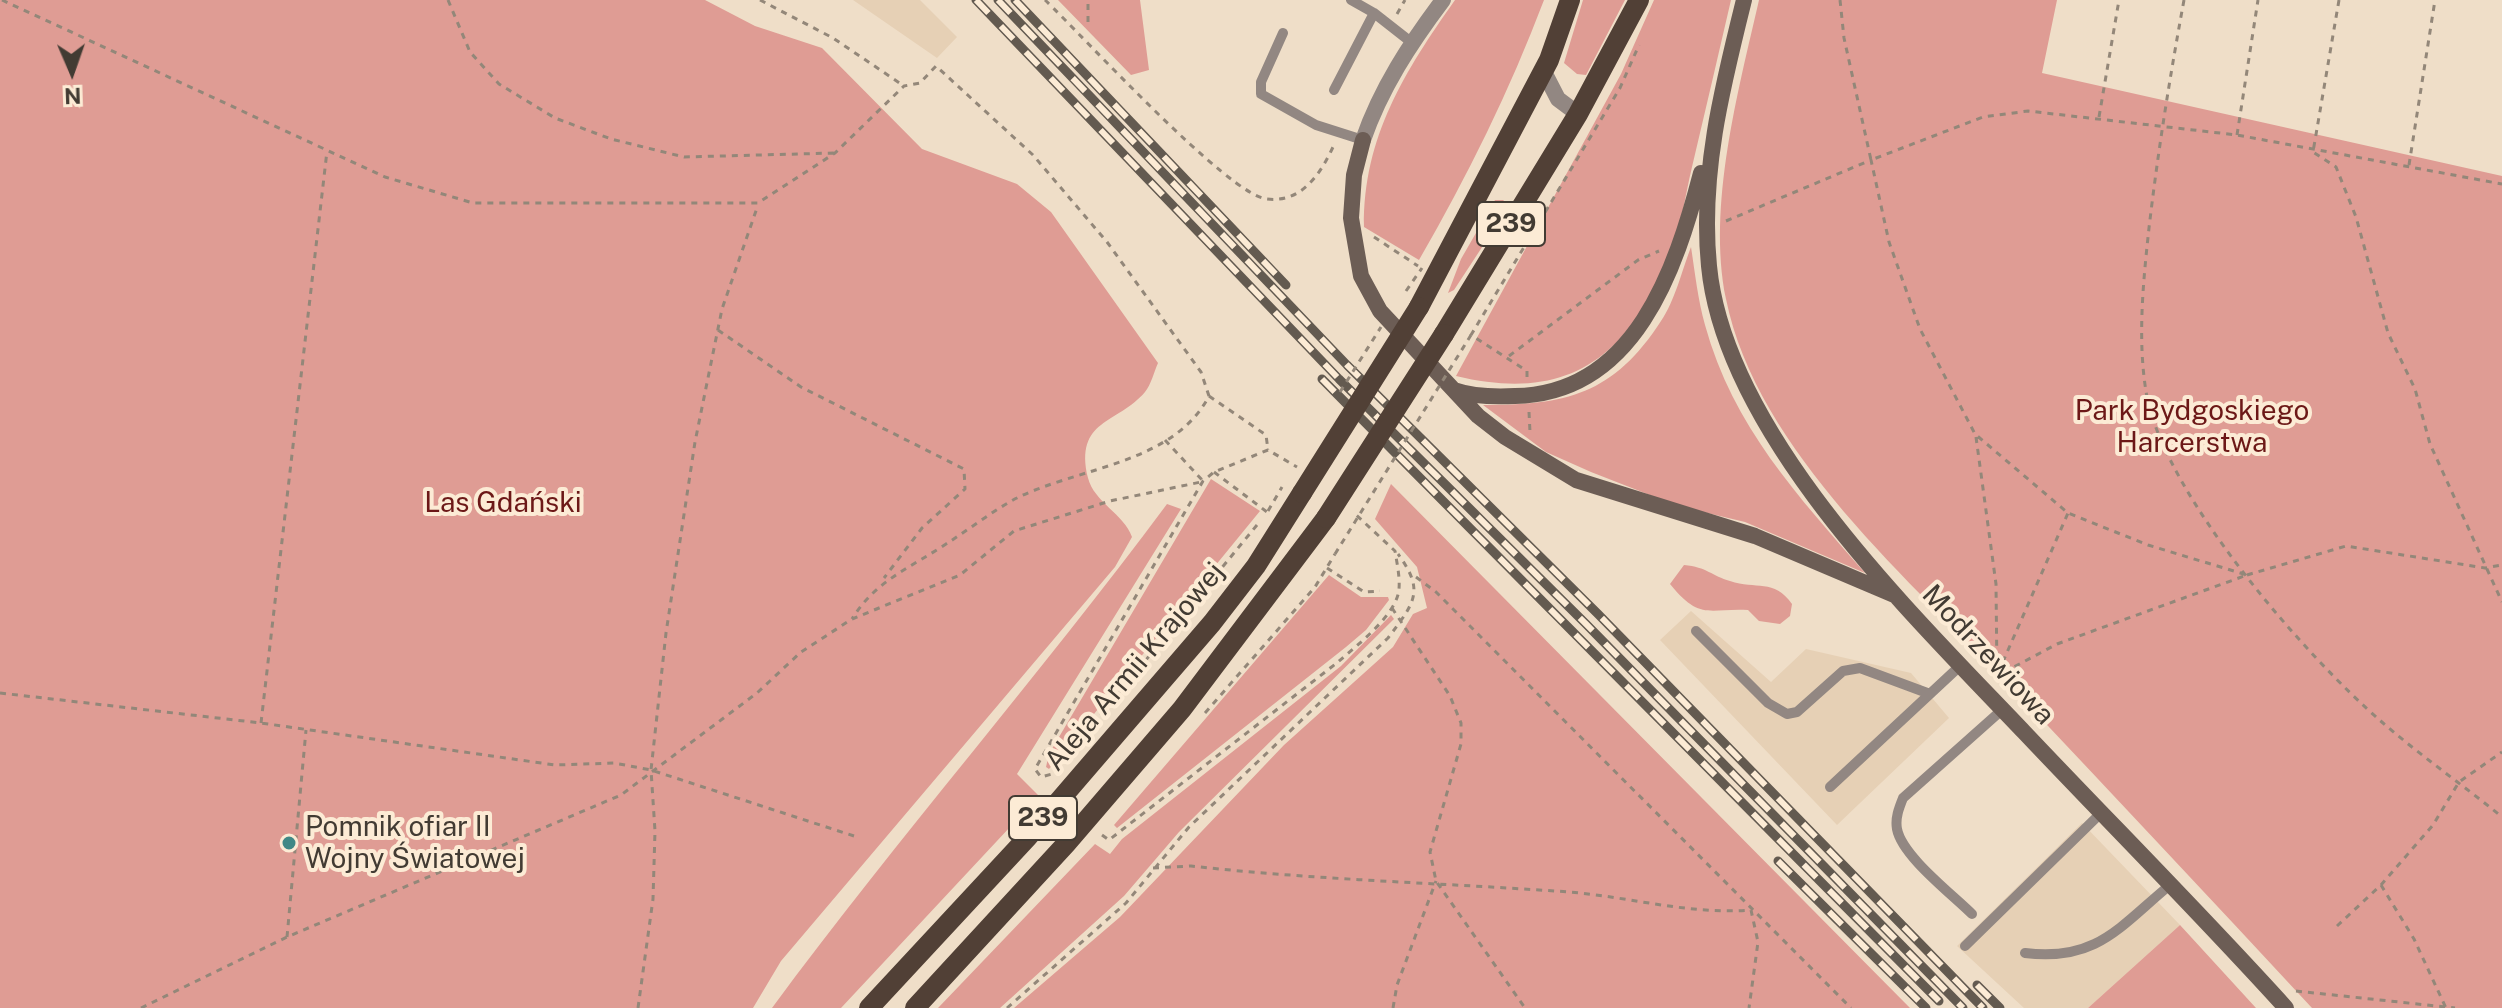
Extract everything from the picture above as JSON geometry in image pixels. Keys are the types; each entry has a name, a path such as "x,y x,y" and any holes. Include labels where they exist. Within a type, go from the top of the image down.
{"main road":[{"name":"239","path":"1543,70 1570,0"},
{"name":"239","path":"1578,114 1639,0"},
{"name":"Aleja Armii Krajowej","path":"869,1008 1027,838 1212,623 1256,566 1419,307 1543,70"},
{"name":"Aleja Armii Krajowej","path":"915,1008 1066,844 1182,709 1326,518 1444,334 1578,114"}],"street":[{"path":"1363,140 1376,106 1411,42 1443,0"},
{"path":"1449,387 1490,397 1528,396 1573,384 1595,373 1614,357 1650,312 1678,254 1744,0"},
{"path":"1543,70 1558,99 1578,114"},
{"path":"1714,122 1707,191 1709,268 1725,338 1752,401 1775,442 1899,597"},
{"name":"Modrzewiowa","path":"1363,140 1354,175 1352,239 1361,276 1380,311 1449,387 1505,437 1576,480 1755,536 1899,597 2286,1008"}],"lane":[{"path":"1351,0 1374,13 1411,42"},
{"path":"1334,90 1374,13"},
{"path":"1283,33 1261,82 1261,94 1316,125 1363,140"},
{"path":"1696,631 1768,703 1787,714 1797,712 1843,671 1860,668 1930,694"},
{"path":"1830,787 1961,665"},
{"path":"1972,914 1907,850 1897,831 1897,815 1903,798 2003,709"},
{"path":"1965,946 2101,813"},
{"path":"2025,953 2045,956 2084,952 2107,938 2170,885"}],"path":[{"path":"2,0 385,177 473,203 758,203 835,153 904,86 920,83 936,66 1033,155 1107,242 1201,372 1209,396 1266,435 1268,450"},
{"path":"448,0 470,52 499,84 555,118 611,139 684,157 835,153"},
{"path":"760,0 833,38 904,86"},
{"path":"1045,0 1158,113 1248,194 1272,200 1296,195 1309,185 1340,133"},
{"path":"1088,0 1088,22"},
{"path":"1840,0 1844,38 1889,242 1920,329 1975,434 1996,584 1997,676"},
{"path":"2099,117 2119,0"},
{"path":"2184,0 2161,127 2142,288 2147,396 2166,454 2211,529 2321,663 2382,723 2502,817"},
{"path":"2237,135 2258,0"},
{"path":"2313,152 2339,0"},
{"path":"2409,165 2435,0"},
{"path":"1716,226 1807,184 1983,117 2028,111 2237,135 2313,152 2409,165 2502,183"},
{"path":"261,723 327,151"},
{"path":"2313,152 2336,167 2356,217 2388,333 2415,389 2430,444 2502,602"},
{"path":"638,1008 653,899 655,831 651,770 686,501 718,330 758,203"},
{"path":"1367,233 1422,268"},
{"path":"718,330 801,387 964,469 965,489 922,528 882,582 863,600 852,619"},
{"path":"1203,716 1315,587 1471,335 1509,356"},
{"path":"882,582 1014,500 1113,464 1165,440 1200,414 1209,396"},
{"path":"1975,434 2068,513 2148,545 2247,575"},
{"path":"1165,440 1203,481"},
{"path":"1214,472 1268,511 1052,774 1041,777 1035,769 1203,481 1214,472 1268,450 1287,459"},
{"path":"141,1008 287,937 621,795 757,693 801,652 852,619 960,575 1014,531 1110,501 1203,481"},
{"path":"1997,676 2068,513"},
{"path":"1368,525 1395,551 1414,576 1436,592 1607,760 1751,910 1851,1008"},
{"path":"1997,676 2057,644 2247,575 2346,546 2485,568 2502,565"},
{"path":"1101,834 1109,840 1338,662 1373,631 1392,608 1399,591 1395,551"},
{"path":"1326,568 1364,592 1380,591"},
{"path":"1007,1008 1126,903 1189,827 1303,716 1368,661 1402,621 1417,587 1414,576"},
{"path":"1392,608 1450,696 1461,723 1461,744 1430,852 1436,881 1525,1008"},
{"path":"0,693 261,723 555,765 614,763 651,770 854,836"},
{"path":"287,937 306,729"},
{"path":"2337,926 2381,885 2433,825 2459,782 2502,752"},
{"path":"1153,868 1191,866 1436,881 1590,894 1706,913 1751,910"},
{"path":"1393,1008 1397,985 1436,881"},
{"path":"2381,885 2414,939 2445,1008"},
{"path":"1749,1008 1758,942 1751,910"},
{"path":"2269,989 2455,1008"}],"shaded area":[{"path":"853,0 920,0 957,37 937,58"},
{"path":"1691,611 1771,682 1806,649 1911,673 1949,718 1837,825 1660,640"},
{"path":"2082,823 2180,925 2088,1008 2024,1008 1957,946"}],"green space":[{"name":"Las Gdański","path":"0,0 705,0 755,26 822,48 922,149 1017,184 1051,212 1158,363 1145,392 1101,425 1087,444 1085,459 1091,486 1123,521 1132,537 1115,567 781,961 753,1008 0,1008"},
{"path":"1058,0 1140,0 1149,70 1131,75"},
{"path":"1455,0 1544,0 1487,133 1419,260 1364,227 1366,194 1379,134 1390,106"},
{"path":"1583,0 1625,0 1586,75 1577,74 1564,63"},
{"path":"1654,0 1731,0 1677,235 1653,292 1634,322 1613,346 1589,364 1562,377 1531,383 1496,383 1456,376 1621,74"},
{"name":"Park Bydgoskiego Harcerstwa","path":"1759,0 2057,0 2042,73 2502,176 2502,1008 2312,1008 2016,692 1887,560 1804,462 1770,409 1743,355 1726,299 1721,263 1720,226 1728,149"},
{"path":"1495,200 1503,200 1508,204 1507,209 1454,290 1448,293 1461,259"},
{"path":"1691,247 1705,325 1732,396 1750,428 1792,488 1865,573 1745,522 1678,506 1591,472 1546,452 1483,405 1563,398 1585,391 1625,365 1666,313"},
{"path":"1211,479 1260,511 1049,769 1046,767 1049,754"},
{"path":"1391,484 1910,1008 1014,1008 1120,917 1284,745 1393,647 1413,614 1427,608 1417,567 1375,519"},
{"path":"1167,504 1181,509 1017,774 1039,796 841,1008 772,1008 869,881 1070,631"},
{"path":"1684,565 1739,584 1764,586 1778,591 1792,604 1790,616 1780,624 1759,621 1748,610 1697,608 1670,584"},
{"path":"1329,575 1361,597 1388,597 1389,600 1366,630 1346,647 1117,828 1114,825"},
{"path":"1391,615 1394,619 1179,832 1124,896 1000,1008 938,1008 1095,844 1110,854 1122,839 1341,666"},
{"path":"2180,925 2256,1008 2088,1008"}],"railway":[{"path":"976,0 1339,379 1586,624 1963,1008"},
{"path":"998,0 1347,365 1598,614 1983,1008"},
{"path":"1015,0 1286,285"},
{"path":"1322,379 1939,1001"},
{"path":"1778,861 1926,1008"},
{"path":"1977,985 2000,1008"}],"place":[{"name":"Pomnik ofiar II Wojny Światowej","path":"289,843"}]}
